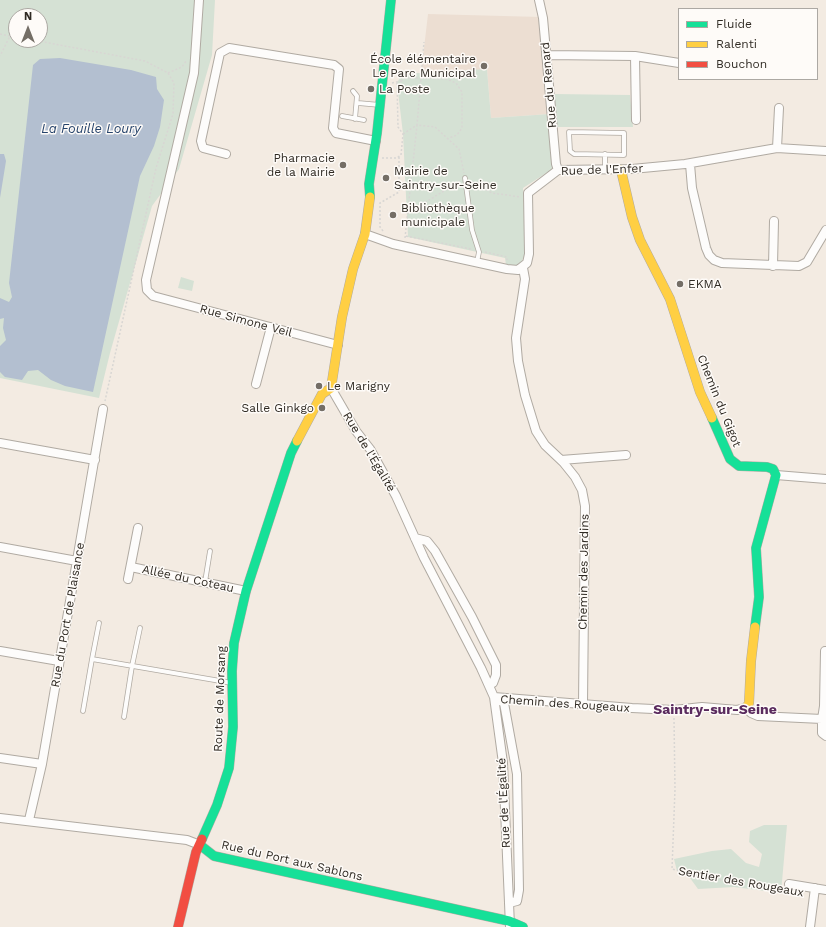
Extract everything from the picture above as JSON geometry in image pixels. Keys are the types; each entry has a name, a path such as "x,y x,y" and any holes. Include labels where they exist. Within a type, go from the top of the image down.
{"street":[{"path":"196,52 199,0"},
{"path":"331,388 342,317 349,286 365,234 370,198 369,184 383,84 391,0"},
{"name":"Rue du Renard","path":"539,0 546,55 556,164 558,170"},
{"path":"226,154 203,148 201,141 220,53 229,48 334,65 339,69 333,128 336,133 376,141"},
{"name":"Rue Simone Veil","path":"196,52 194,73 146,280 147,290 153,296 338,346"},
{"path":"546,55 635,56 678,62"},
{"path":"635,56 636,120"},
{"path":"777,148 778,108"},
{"name":"Rue de l'Enfer","path":"527,198 530,190 558,170 622,170 690,164 777,148 826,151"},
{"path":"690,164 692,188 709,255 722,263 799,266 806,262 826,230"},
{"name":"Chemin du Gigot","path":"622,170 632,217 640,240 654,271 670,300 700,392 730,459 739,466 767,466 773,469 776,475"},
{"path":"365,234 393,244 507,269 523,268 527,263 529,254 527,198"},
{"path":"773,266 774,221"},
{"name":"Chemin des Jardins","path":"523,268 525,279 516,338 518,361 536,431 545,445 576,477 582,490 585,506 583,704"},
{"path":"256,384 271,328"},
{"name":"Rue de l'Égalité","path":"331,388 356,430 370,449 396,496 414,538 494,697 503,763 510,924"},
{"name":"Route de Morsang","path":"178,927 196,852 217,805 229,768 233,727 232,683 234,643 246,591 291,453 322,394 331,388"},
{"name":"Rue du Port de Plaisance","path":"29,820 42,764 103,409"},
{"path":"0,443 95,460"},
{"path":"561,460 626,456"},
{"path":"746,708 749,703 751,661 759,597 756,548 776,475 826,479"},
{"name":"Allée du Coteau","path":"128,579 138,528"},
{"path":"414,538 426,541 435,551 469,611 496,665 496,675 493,683 489,685"},
{"path":"0,547 77,561"},
{"name":"Allée du Coteau","path":"131,567 246,591"},
{"path":"825,650 822,733 826,736"},
{"path":"0,651 59,661"},
{"name":"Chemin des Rougeaux","path":"494,697 674,710 702,707 737,710 746,708 751,713 758,716 822,719"},
{"name":"Chemin des Rougeaux","path":"494,697 504,703 517,774 520,890 517,901 509,903"},
{"path":"0,758 42,764"},
{"name":"Rue du Port aux Sablons","path":"0,818 29,820 187,840 200,845 214,856 523,927"},
{"path":"787,886 826,890"},
{"path":"810,927 815,888"}],"lane":[{"path":"353,91 357,96 358,103 355,119"},
{"path":"358,103 380,105"},
{"path":"342,116 364,120"},
{"path":"569,132 624,133 624,154 605,154 574,154 570,151 569,132"},
{"path":"605,154 605,170"},
{"path":"465,178 472,230 479,250 478,262"},
{"path":"204,582 210,551"},
{"path":"83,711 98,623"},
{"path":"124,717 140,628"},
{"path":"92,659 232,683"}],"path":[{"path":"0,56 8,40"},
{"path":"402,241 406,236 424,42"},
{"path":"48,43 146,61 168,73 174,83 173,114 156,168 103,409"},
{"path":"168,73 182,67 188,57 196,52"},
{"path":"401,81 402,72"},
{"path":"383,84 396,83 406,78 446,79 456,83 462,92 462,128 457,135 448,138"},
{"path":"384,232 380,227 380,203 399,192 399,157 401,155 403,134 398,126 396,83"},
{"path":"403,134 417,125 435,127 460,149 465,178"},
{"path":"373,158 399,157"},
{"path":"408,213 465,178"},
{"path":"465,178 492,193 527,198"},
{"path":"406,236 507,257 507,269"},
{"name":"Sentier des Rougeaux","path":"674,710 675,789 672,870 729,882 787,886"}],"shaded area":[{"name":"École élémentaire Le Parc Municipal","path":"428,14 541,17 550,114 491,118 487,69 421,74"}],"green space":[{"path":"0,0 215,0 212,55 179,169 152,206 110,353 99,398 0,378"},
{"path":"487,69 491,118 550,114 554,168 523,188 526,251 521,263 517,265 506,265 505,258 408,237 403,134 397,83 402,74"},
{"path":"554,94 630,95 633,127 557,127"},
{"path":"181,277 194,281 192,291 178,288"},
{"path":"764,825 787,825 781,893 734,887 698,889 690,878 677,871 674,859 712,851 731,849 746,863 759,867 762,854 749,842 750,831"}],"water":[{"name":"La Fouille Loury","path":"60,58 131,70 156,77 157,89 164,100 160,127 154,146 140,176 93,392 65,386 51,380 38,370 28,371 22,380 5,377 0,372 0,346 6,340 3,328 4,318 0,319 0,298 9,302 12,297 9,283 33,65 40,59"},
{"path":"0,154 4,154 6,161 0,198"}],"traffic: fast":[{"path":"370,197 369,184 377,133 391,0"},
{"path":"712,418 730,459 739,466 767,467 773,469 776,475 756,548 759,597 755,627"},
{"path":"202,839 217,805 229,768 233,727 232,671 234,643 246,591 291,453 297,441"},
{"path":"200,845 214,856 509,921 523,927"}],"traffic: slow":[{"path":"621,170 632,217 640,240 670,299 700,392 712,418"},
{"path":"297,441 322,394 331,388 342,317 353,269 365,234 370,197"},
{"path":"746,708 749,703 751,661 755,627"}],"traffic: jam":[{"path":"178,927 196,852 202,839"}],"place":[{"name":"École élémentaire Le Parc Municipal","path":"484,66"},
{"name":"La Poste","path":"371,89"},
{"name":"Pharmacie de la Mairie","path":"343,165"},
{"name":"Mairie de Saintry-sur-Seine","path":"386,178"},
{"name":"Bibliothèque municipale","path":"393,215"},
{"name":"EKMA","path":"680,284"},
{"name":"Le Marigny","path":"319,386"},
{"name":"Salle Ginkgo","path":"322,408"}],"district":[{"name":"Saintry-sur-Seine","path":"715,710"}]}
